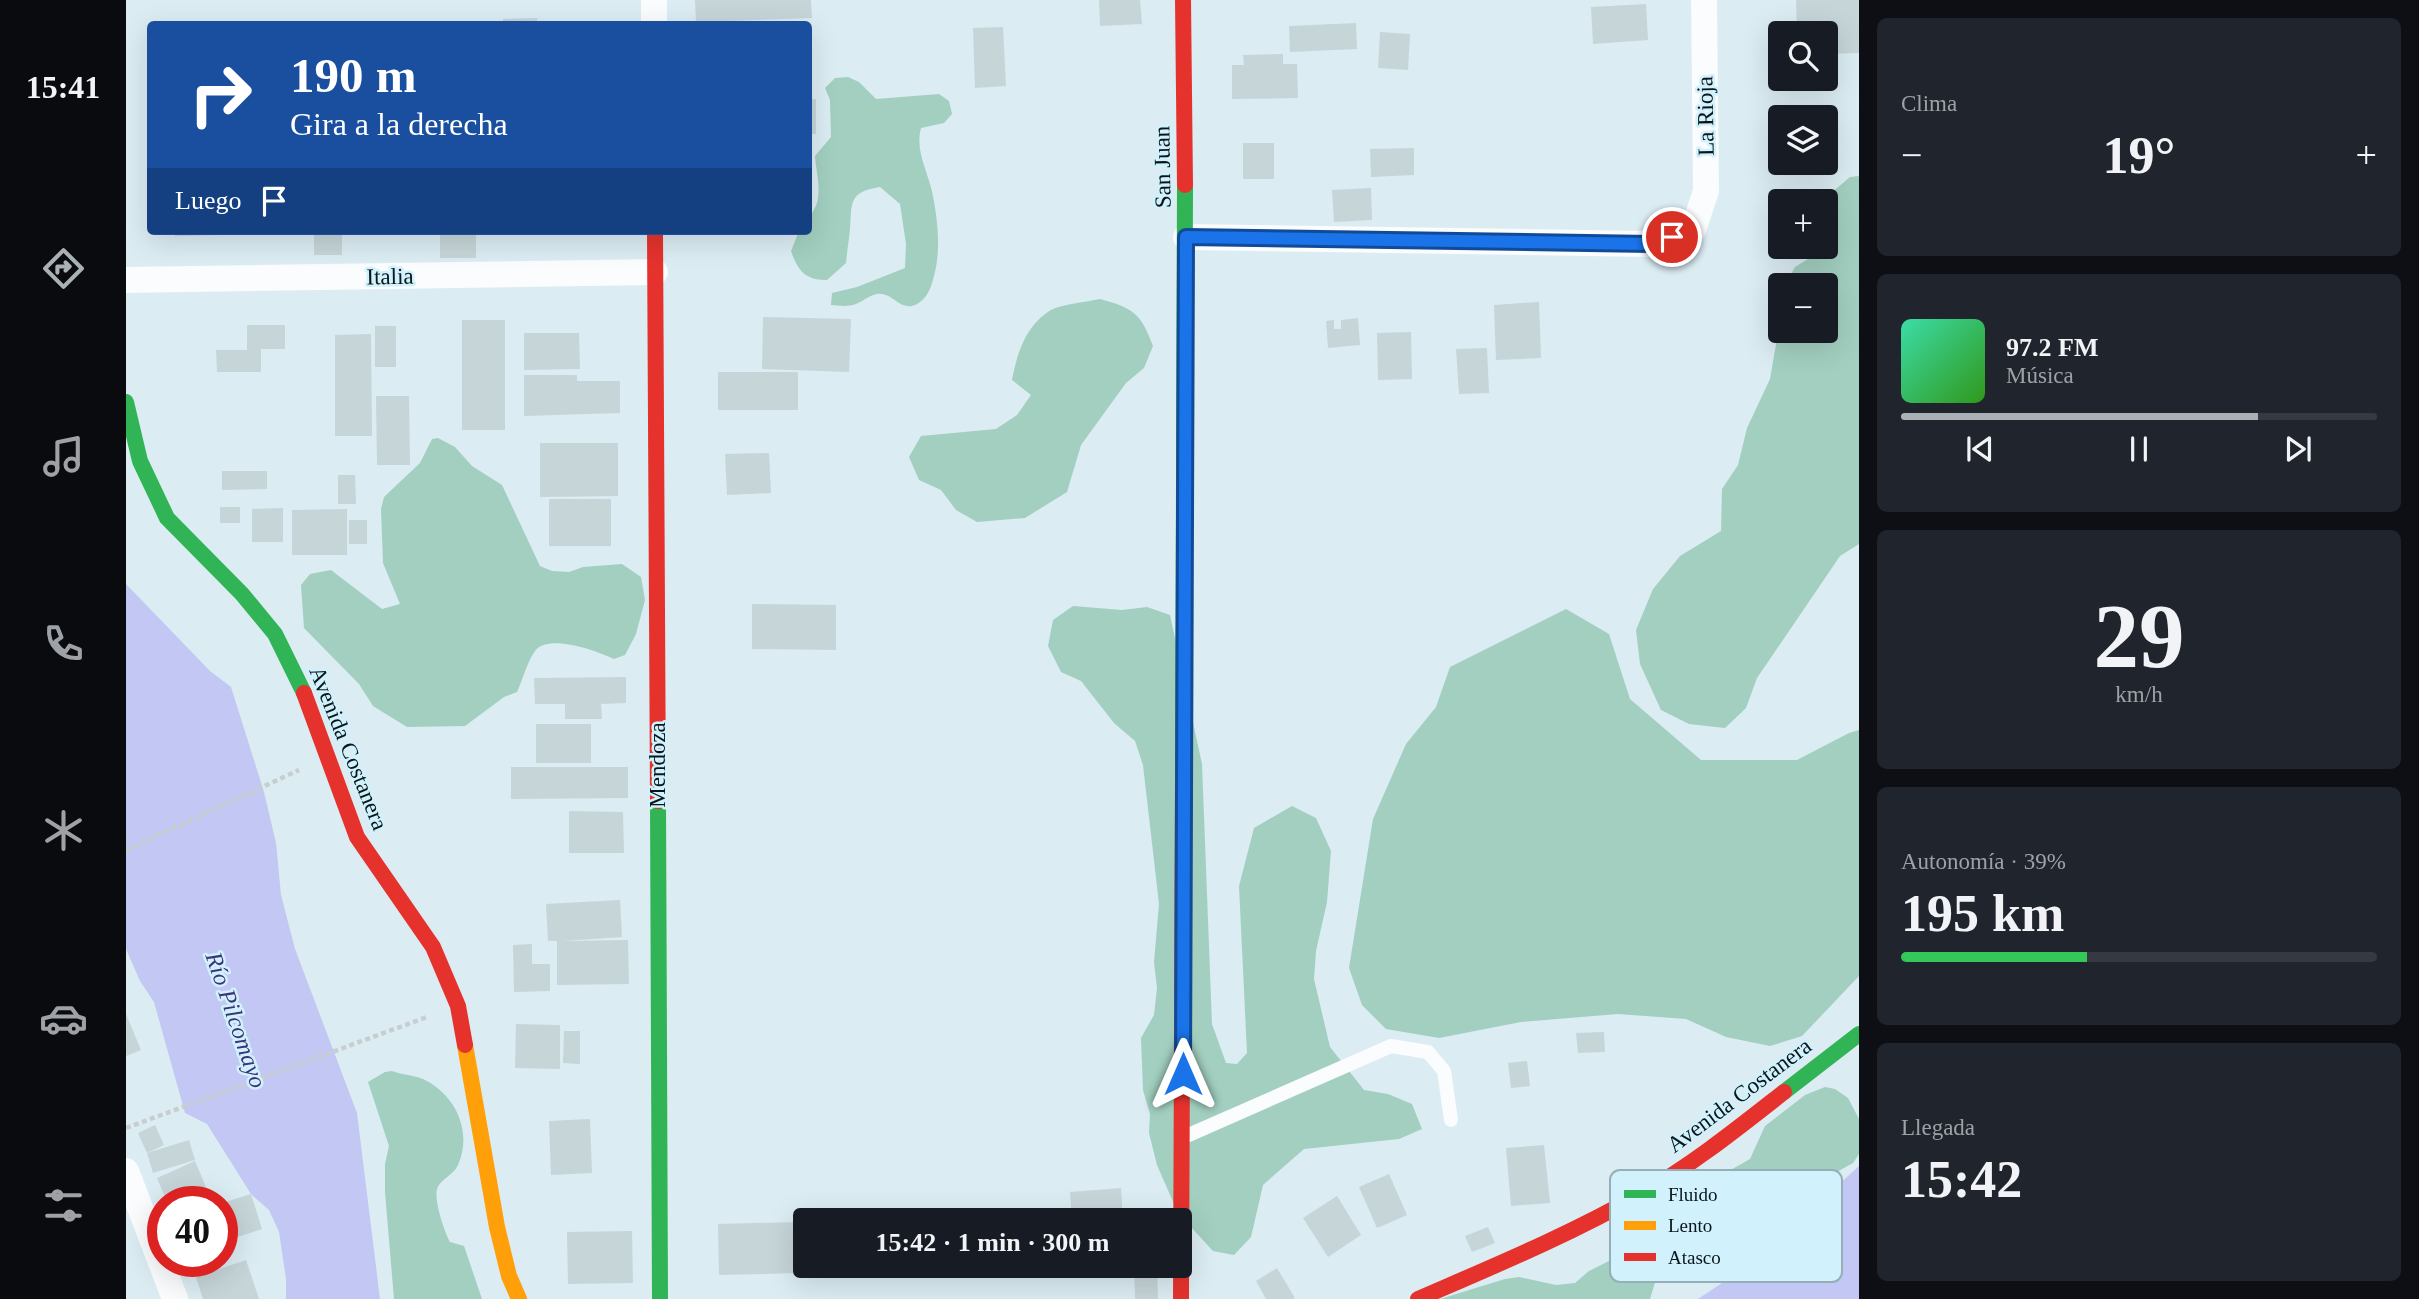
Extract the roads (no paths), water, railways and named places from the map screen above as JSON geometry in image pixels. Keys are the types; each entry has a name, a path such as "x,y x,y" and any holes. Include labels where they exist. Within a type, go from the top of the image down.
{"street":[{"path":"654,0 654,21"},
{"name":"San Juan","path":"1181,1299 1186,237 1183,0"},
{"name":"La Rioja","path":"1186,237 1651,244 1693,230 1706,191 1704,0"},
{"name":"Mendoza","path":"654,235 660,1299"},
{"name":"Italia","path":"126,280 655,272"},
{"name":"Avenida Costanera","path":"126,402 140,461 167,518 242,594 275,634 299,680 356,837 433,947 457,1006 498,1227 509,1276 519,1299"},
{"name":"Avenida Costanera","path":"1678,1170 1710,1149 1859,1034"},
{"path":"126,1171 174,1299"},
{"name":"Avenida Costanera","path":"1418,1299 1566,1235 1610,1211"}],"lane":[{"path":"1183,1137 1391,1046 1428,1052 1444,1071 1451,1120"}],"water":[{"name":"Río Pilcomayo","path":"126,584 210,671 231,687 264,792 276,843 281,895 295,949 357,1113 380,1299 286,1299 279,1232 269,1210 251,1194 207,1124 185,1113 154,1002 140,981 126,949"},
{"path":"1859,1166 1859,1299 1698,1299 1724,1282 1842,1282 1842,1182"}]}
